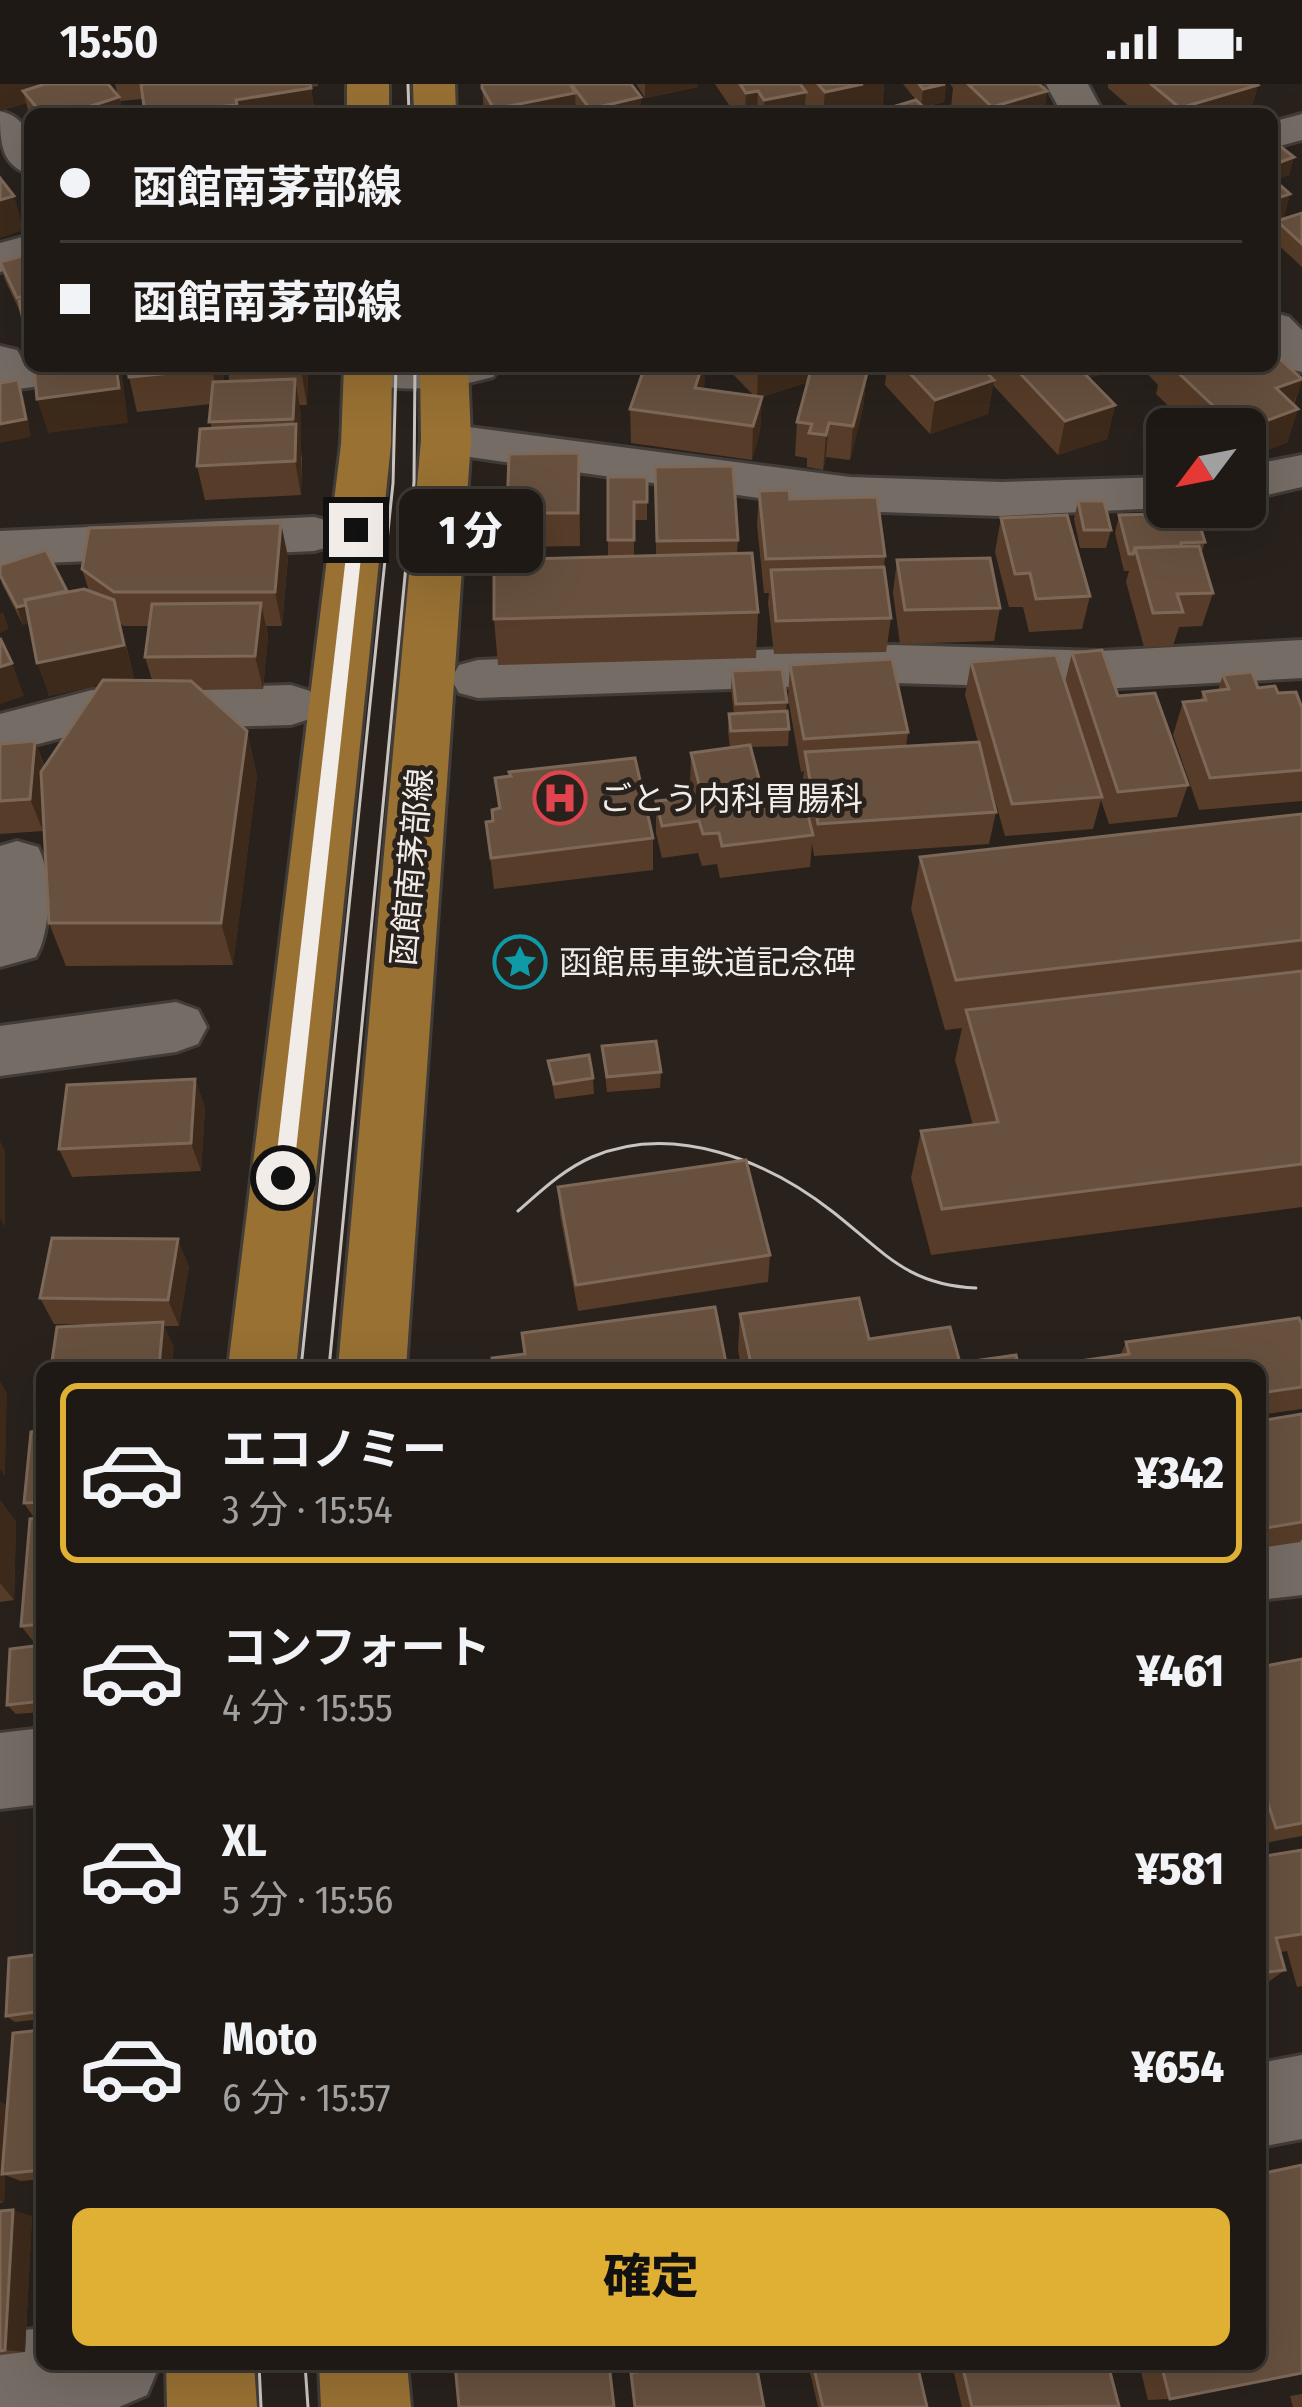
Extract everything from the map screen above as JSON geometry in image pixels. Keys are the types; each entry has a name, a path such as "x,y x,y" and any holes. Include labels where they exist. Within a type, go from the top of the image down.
{"main road":[{"path":"263,1362 366,444 368,372"},
{"name":"函館南茅部線","path":"371,1362 455,372"},
{"path":"210,2370 212,2407"},
{"path":"363,2370 366,2407"}],"street":[{"path":"0,124 24,154"},
{"path":"1278,333 1302,357"},
{"path":"0,361 5,376 37,372"},
{"path":"446,440 850,494 1001,499 1146,495"},
{"path":"1266,478 1302,471"},
{"path":"0,548 314,534"},
{"path":"478,679 894,664 1100,670 1302,659"},
{"path":"0,734 92,710 292,705"},
{"path":"0,944 15,941 17,863"},
{"path":"0,1051 176,1028"},
{"path":"1266,1565 1302,1561"},
{"path":"0,1772 36,1767"},
{"path":"1266,2104 1302,2098"},
{"path":"0,2378 66,2370"}],"building":[{"path":"45,84 108,84 119,97 85,108 37,108 23,91"},
{"path":"141,84 310,84 311,88 236,100 237,105 144,108"},
{"path":"482,84 570,84 575,93 493,108"},
{"path":"571,84 631,84 641,97 594,108"},
{"path":"740,84 800,84 806,92 764,100 758,91 746,93"},
{"path":"818,84 863,84 825,92"},
{"path":"968,84 1039,84 1047,91 992,107"},
{"path":"1151,84 1257,84 1258,85 1180,108"},
{"path":"916,100 925,108 889,108"},
{"path":"1278,145 1294,157 1278,163"},
{"path":"0,178 14,196 0,200"},
{"path":"1302,213 1302,244 1278,222"},
{"path":"24,256 24,296 17,298 0,262"},
{"path":"1278,357 1302,379 1276,388 1298,409 1266,421 1266,408 1216,408 1177,372 1278,372"},
{"path":"35,372 117,372 119,388 37,399"},
{"path":"129,372 181,372 129,377"},
{"path":"643,372 700,372 695,388 762,397 753,426 630,409"},
{"path":"810,372 867,373 853,426 829,423 826,435 809,433 812,424 797,422"},
{"path":"909,372 986,372 994,380 935,400"},
{"path":"1019,372 1083,372 1115,405 1065,421"},
{"path":"295,379 293,419 209,422 213,382"},
{"path":"18,380 26,419 0,424 0,383"},
{"path":"296,424 295,461 197,466 200,429"},
{"path":"579,453 578,513 507,513 509,454"},
{"path":"733,466 738,540 657,541 655,467"},
{"path":"608,477 647,477 647,502 634,502 634,540 608,540"},
{"path":"789,490 790,499 877,497 885,556 766,559 759,491"},
{"path":"1078,501 1104,501 1111,530 1084,530"},
{"path":"1146,514 1146,528 1201,528 1205,542 1135,548 1129,554 1119,515"},
{"path":"1067,515 1090,596 1036,599 1030,573 1015,574 1001,518"},
{"path":"281,523 275,592 114,592 82,569 89,528"},
{"path":"1199,546 1213,593 1177,594 1183,612 1153,613 1135,548"},
{"path":"46,550 67,591 25,600 26,605 17,607 0,575 0,565"},
{"path":"752,553 758,612 494,619 494,560"},
{"path":"990,558 1000,608 905,610 897,560"},
{"path":"884,567 891,618 776,621 771,570"},
{"path":"84,589 114,600 124,645 37,663 25,600"},
{"path":"261,603 255,656 145,657 152,604"},
{"path":"0,638 12,663 0,667"},
{"path":"1102,650 1118,696 1155,693 1188,785 1118,792 1072,653"},
{"path":"1056,655 1102,797 1012,804 971,662"},
{"path":"892,659 908,732 804,739 790,665"},
{"path":"782,669 787,702 736,704 732,671"},
{"path":"1252,672 1258,688 1275,686 1278,693 1296,692 1302,708 1302,770 1210,778 1183,702 1206,700 1203,692 1229,689 1223,675"},
{"path":"103,680 191,681 247,731 221,923 49,923 41,772"},
{"path":"787,711 789,729 731,731 729,714"},
{"path":"35,741 30,799 0,801 0,744"},
{"path":"979,742 996,812 818,824 805,752"},
{"path":"750,745 766,805 804,800 813,835 722,846 719,833 703,834 699,821 662,826 656,801 702,796 691,753"},
{"path":"635,758 653,838 491,858 486,822 493,821 492,810 500,808 495,778 511,776 509,772"},
{"path":"1302,814 1302,940 956,980 920,857"},
{"path":"1302,971 1302,1164 942,1209 921,1131 998,1122 966,1010"},
{"path":"656,1041 661,1072 607,1077 602,1046"},
{"path":"589,1055 593,1078 554,1084 548,1061"},
{"path":"195,1079 191,1143 59,1149 67,1085"},
{"path":"746,1160 770,1255 576,1285 558,1187"},
{"path":"52,1238 178,1239 168,1300 40,1298"},
{"path":"859,1298 869,1339 950,1327 960,1362 751,1362 740,1314"},
{"path":"715,1307 726,1362 492,1362 492,1358 525,1354 522,1333"},
{"path":"1299,1318 1302,1387 1266,1392 1266,1362 1072,1362 1129,1354 1126,1342"},
{"path":"163,1322 160,1362 52,1362 57,1327"},
{"path":"1016,1355 1018,1362 967,1362"},
{"path":"1302,1414 1302,1522 1266,1528 1266,1420"},
{"path":"31,1432 36,1432 36,1502 24,1503"},
{"path":"36,1518 36,1625 21,1626 30,1519"},
{"path":"36,1646 36,1702 7,1705 10,1649"},
{"path":"1302,1659 1302,1823 1276,1828 1266,1797 1266,1666"},
{"path":"1302,1850 1302,1934 1276,1938 1285,1970 1266,1972 1266,1856"},
{"path":"36,1955 36,2012 6,2016 9,1958"},
{"path":"36,2031 36,2171 2,2174 13,2033"},
{"path":"1302,2165 1302,2373 1170,2399 1163,2370 1266,2370 1266,2173"},
{"path":"13,2210 5,2350 0,2351 0,2211"},
{"path":"456,2370 610,2370 614,2407 459,2407"},
{"path":"757,2370 764,2407 635,2407 631,2373"},
{"path":"814,2370 918,2370 927,2407 823,2407"},
{"path":"963,2370 1110,2370 1119,2406 972,2407"}],"tram line":[{"path":"408,84 409,108"},
{"path":"302,1362 393,483 396,372"},
{"path":"330,1362 414,482 415,372"},
{"path":"518,1211 562,1174 592,1157 623,1147 687,1146 719,1152 779,1177 914,1273 952,1286 976,1288"},
{"path":"259,2370 261,2407"},
{"path":"305,2370 308,2407"}],"place":[{"name":"ごとう内科胃腸科","path":"560,798"},
{"name":"函館馬車鉄道記念碑","path":"520,962"}],"route":[{"path":"283,1178 356,530"}]}
